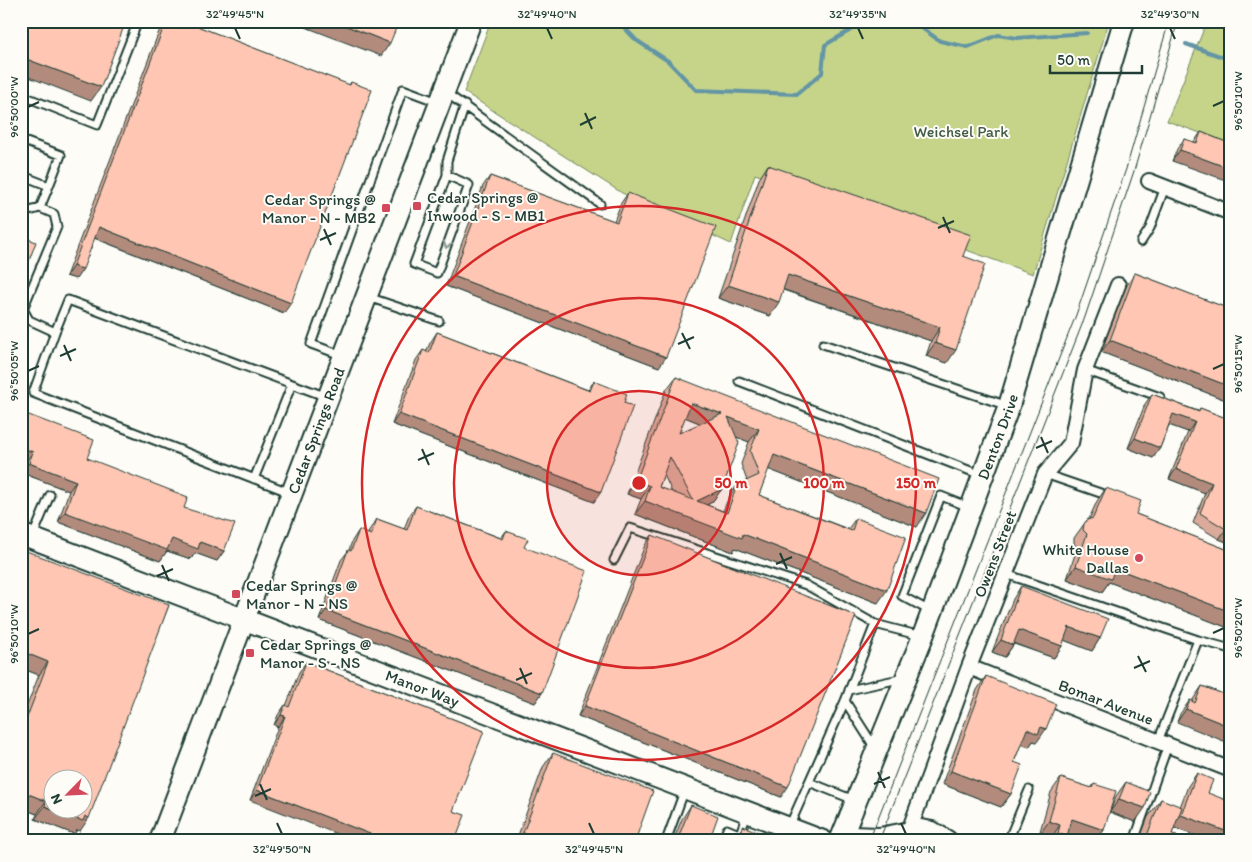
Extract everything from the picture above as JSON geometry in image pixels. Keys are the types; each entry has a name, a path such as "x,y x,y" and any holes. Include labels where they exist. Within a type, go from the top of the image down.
{"main road":[{"name":"Denton Drive","path":"841,841 923,636 1009,406 1124,21"},
{"name":"Cedar Springs Road","path":"160,841 368,297 469,22"},
{"name":"Manor Way","path":"27,536 748,812 784,832 823,841"},
{"path":"841,841 851,838 907,836 932,832 941,840"}],"street":[{"path":"1149,181 1231,213"},
{"name":"Owens Street","path":"907,836 969,667 1045,474 1071,443 1085,370 1118,285"},
{"name":"Bomar Avenue","path":"969,667 1231,770"}],"lane":[{"path":"21,95 97,125 138,21"},
{"path":"345,357 311,344 403,89 443,97 465,105 600,204"},
{"path":"447,175 469,185 438,273 414,264 447,175 447,161 465,105"},
{"path":"21,140 61,155 40,208"},
{"path":"21,175 50,186"},
{"path":"1141,242 1150,228 1165,187"},
{"path":"21,210 26,212 40,208 54,214 57,227 23,310 29,320 55,332"},
{"path":"368,297 439,322"},
{"path":"292,493 33,393 55,332 68,300 329,398"},
{"path":"823,344 1009,406"},
{"path":"1085,370 1169,401"},
{"path":"739,381 984,476"},
{"path":"254,478 292,384"},
{"path":"1045,474 1118,498"},
{"path":"27,536 50,495"},
{"path":"932,612 902,596 941,496 972,508"},
{"path":"614,560 630,528 806,585 875,624 923,636"},
{"path":"1006,574 1198,640 1231,649"},
{"path":"784,832 810,782 845,701 875,624"},
{"path":"1134,841 1163,743 1198,640"},
{"path":"849,690 906,677"},
{"path":"845,701 877,750"},
{"path":"810,782 857,801"},
{"path":"666,841 685,788"},
{"path":"1008,841 1029,790"},
{"path":"740,834 748,812"},
{"path":"722,841 726,829 756,841"}],"green space":[{"name":"Weichsel Park","path":"491,21 1109,21 1033,274 755,174 731,244 622,193 464,92"},
{"path":"1207,21 1231,29 1231,144 1167,121"}],"building":[{"path":"21,21 126,21 101,87 21,57"},
{"path":"166,21 184,21 350,85 351,82 372,90 291,303 99,227 83,269 73,266"},
{"path":"334,21 399,21 390,43"},
{"path":"1201,132 1231,144 1231,169 1180,150 1184,139 1197,143"},
{"path":"768,165 971,235 963,256 985,264 956,350 935,343 940,327 788,275 779,302 728,285"},
{"path":"490,176 617,222 628,193 716,227 666,357 453,276"},
{"path":"21,236 36,242 21,282"},
{"path":"1135,273 1227,308 1231,299 1231,387 1110,340"},
{"path":"437,332 590,391 594,381 627,394 624,403 633,406 601,492 399,414 423,350 429,353"},
{"path":"676,377 939,479 926,513 774,455 759,495 852,531 856,518 906,537 887,590 743,534 742,538 645,501 650,486 636,481","holes":["691,403 722,414 679,433","728,417 759,429 750,451 759,475 737,485 727,513 697,501 722,489 739,443","670,457 693,500 659,487"]},
{"path":"1152,394 1199,412 1200,408 1231,420 1231,531 1200,513 1212,483 1176,469 1195,422 1173,414 1160,448 1135,438"},
{"path":"21,412 94,440 87,458 188,497 184,508 235,524 224,551 200,542 198,549 172,539 167,550 65,512 76,481 29,463 33,452 21,447"},
{"name":"White House Dallas","path":"1106,488 1141,501 1136,514 1231,551 1231,612 1115,568 1111,579 1076,566 1087,534 1083,530 1084,524 1087,520 1093,518"},
{"path":"416,506 503,539 506,531 528,539 524,547 587,571 542,693 326,610 348,550 351,551 359,530 371,535 377,519 407,530"},
{"path":"652,535 856,616 788,787 585,706"},
{"path":"21,549 169,605 92,810 92,770 42,770 42,799 21,791 21,733 48,662 21,651"},
{"path":"1021,586 1108,619 1100,638 1069,627 1062,646 1019,630 1013,645 1001,640"},
{"path":"306,662 484,731 453,811 465,815 455,841 443,839 443,841 388,841 257,790 285,716 281,715 285,705 289,707"},
{"path":"986,676 1056,704 1046,729 1041,727 1038,734 1027,729 1014,762 1022,765 1011,794 951,771"},
{"path":"1202,686 1231,697 1231,727 1186,709 1190,700 1195,703"},
{"path":"553,753 653,791 635,841 544,841 523,833"},
{"path":"1197,773 1213,780 1208,793 1231,802 1231,833 1181,815"},
{"path":"1061,778 1092,788 1094,784 1116,791 1104,830 1072,819 1067,836 1058,833 1060,825 1049,821"},
{"path":"1126,782 1150,792 1145,808 1119,799"},
{"path":"1161,799 1182,807 1172,834 1177,835 1175,839 1181,841 1145,841"},
{"path":"691,805 718,816 709,841 677,841"},
{"path":"743,826 773,838 772,841 738,841"}],"waterway":[{"path":"618,21 636,40 668,61 696,90 797,94 822,73 825,45 856,27 874,21"},
{"path":"912,21 940,41 968,47 998,35 1017,38 1087,33"},
{"path":"1186,44 1231,60"}],"tram line":[{"path":"869,841 1076,315 1126,169 1169,21"},
{"path":"879,841 1085,317 1134,171 1178,21"}],"place":[{"name":"Cedar Springs @ Inwood - S - MB1","path":"417,206"},
{"name":"Cedar Springs @ Manor - N - MB2","path":"386,208"},
{"name":"White House Dallas","path":"1139,558"},
{"name":"Cedar Springs @ Manor - N - NS","path":"236,594"},
{"name":"Cedar Springs @ Manor - S - NS","path":"250,653"}]}
